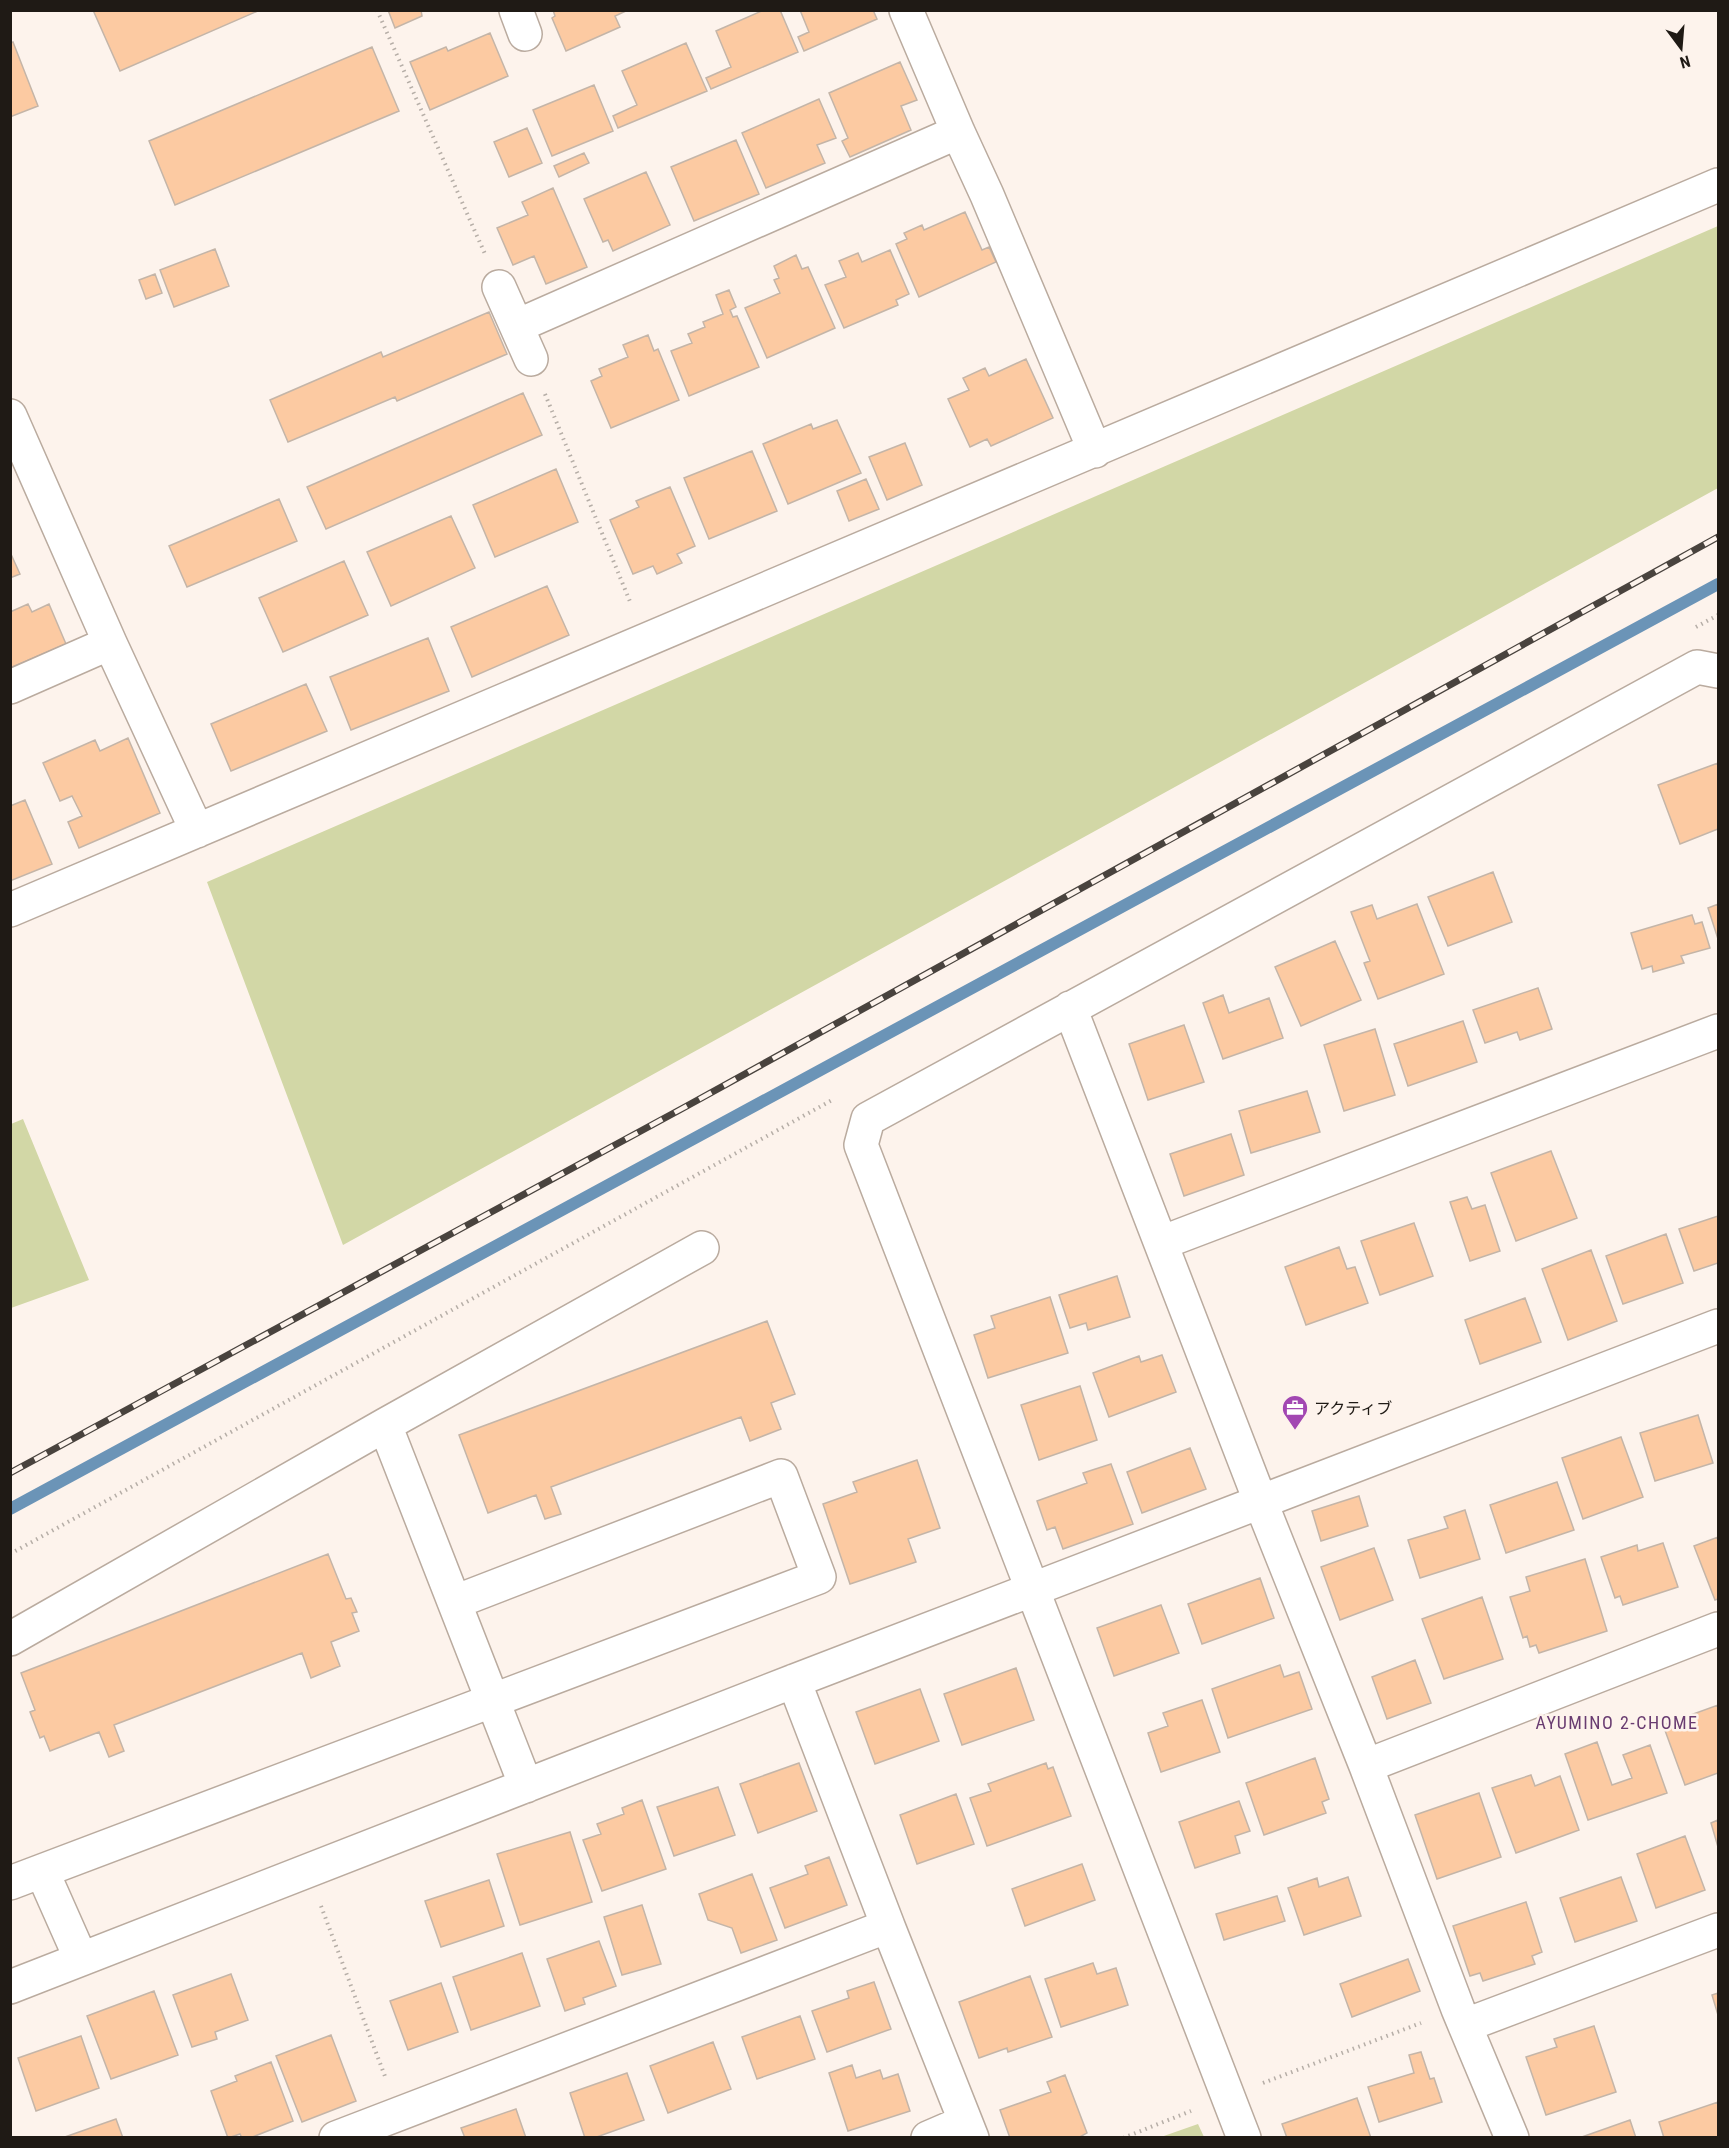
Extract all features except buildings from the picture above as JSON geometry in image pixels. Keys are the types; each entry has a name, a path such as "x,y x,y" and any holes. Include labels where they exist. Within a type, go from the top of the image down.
{"street":[{"path":"906,10 1095,451"},
{"path":"518,326 958,132"},
{"path":"10,910 1719,185"},
{"path":"499,287 531,359"},
{"path":"10,416 110,643 197,831"},
{"path":"10,687 110,643"},
{"path":"1245,2138 861,1145 868,1119 1697,667 1719,671"},
{"path":"1070,1008 1462,2017 1512,2138"},
{"path":"1161,1243 1719,1031"},
{"path":"10,1639 385,1425 702,1248"},
{"path":"10,1987 794,1681 1719,1326"},
{"path":"385,1425 526,1786"},
{"path":"10,1883 819,1577 781,1476 455,1602"},
{"path":"1366,1766 1719,1629"},
{"path":"794,1681 969,2130 928,2138"},
{"path":"42,1871 81,1959"},
{"path":"336,2138 403,2125 888,1926"},
{"path":"1462,2017 1719,1930"}],"path":[{"path":"377,10 499,287"},
{"path":"531,359 646,640"},
{"path":"308,1870 403,2125"},
{"path":"1123,2138 1229,2096 1462,2017"}],"green space":[{"path":"1718,226 1718,488 343,1245 207,882"},
{"path":"23,1119 89,1280 11,1308 11,1124"},
{"path":"1198,2124 1204,2137 1161,2137"}],"waterway":[{"path":"10,1509 1718,584"}],"railway":[{"path":"10,1473 685,1107 1718,537"}],"place":[{"name":"アクティブ","path":"1295,1431"}],"district":[{"name":"AYUMINO 2-CHOME","path":"1617,1722"}]}
